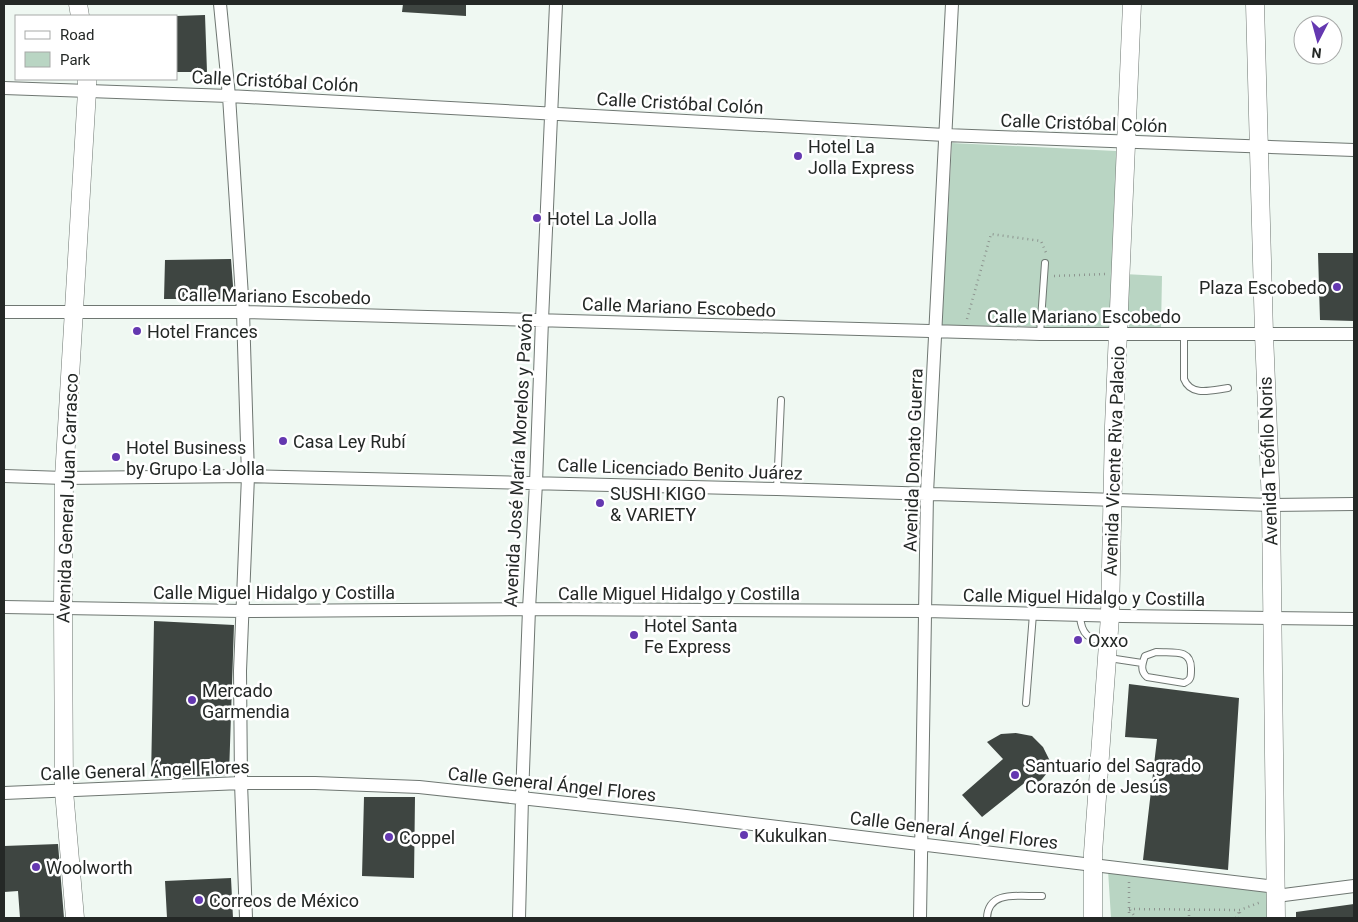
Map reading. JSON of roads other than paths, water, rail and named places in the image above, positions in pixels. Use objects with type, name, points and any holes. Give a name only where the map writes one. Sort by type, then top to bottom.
[{"type":"main road","name":"Avenida Vicente Riva Palacio","points":[[1093,918],[1097,793],[1110,616],[1118,334],[1132,4]]},
{"type":"main road","name":"Avenida Teófilo Noris","points":[[1255,4],[1264,334],[1271,505],[1276,918]]},
{"type":"main road","name":"Avenida General Juan Carrasco","points":[[75,918],[64,791],[62,609],[64,478],[87,85]]},
{"type":"street","points":[[220,4],[229,96],[243,312],[248,476],[242,610],[241,783],[246,918]]},
{"type":"street","name":"Avenida José María Morelos y Pavón","points":[[519,918],[529,610],[556,4]]},
{"type":"street","name":"Avenida Donato Guerra","points":[[920,918],[927,494],[952,4]]},
{"type":"street","name":"Calle Cristóbal Colón","points":[[4,88],[87,85],[229,96],[945,135],[1354,150]]},
{"type":"street","name":"Calle Mariano Escobedo","points":[[4,312],[243,312],[1040,334],[1354,334]]},
{"type":"street","name":"Calle Licenciado Benito Juárez","points":[[4,476],[64,478],[248,476],[777,489],[1113,501],[1271,505],[1354,504]]},
{"type":"street","name":"Calle Miguel Hidalgo y Costilla","points":[[4,607],[242,610],[925,611],[1110,616],[1354,619]]},
{"type":"street","name":"Calle General Ángel Flores","points":[[4,793],[241,783],[315,783],[419,787],[522,797],[1129,868],[1276,891]]},
{"type":"street","points":[[1276,891],[1354,886]]},
{"type":"lane","points":[[1040,334],[1047,260]]},
{"type":"lane","points":[[1184,334],[1184,379],[1186,385],[1191,389],[1199,391],[1228,388]]},
{"type":"lane","points":[[777,489],[781,400]]},
{"type":"lane","points":[[1026,703],[1033,614]]},
{"type":"lane","points":[[1080,615],[1082,628],[1086,634],[1108,650],[1142,663]]},
{"type":"lane","points":[[1150,653],[1183,654],[1189,656],[1192,661],[1191,677],[1189,681],[1184,683],[1147,677],[1143,673],[1142,663],[1145,656],[1150,653]]},
{"type":"lane","points":[[987,918],[987,911],[992,901],[1000,897],[1042,896]]},
{"type":"place","name":"Hotel La Jolla Express","points":[[798,156]]},
{"type":"place","name":"Hotel La Jolla","points":[[537,218]]},
{"type":"place","name":"Plaza Escobedo","points":[[1337,287]]},
{"type":"place","name":"Hotel Frances","points":[[137,331]]},
{"type":"place","name":"Casa Ley Rubí","points":[[283,441]]},
{"type":"place","name":"Hotel Business by Grupo La Jolla","points":[[116,457]]},
{"type":"place","name":"SUSHI KIGO & VARIETY","points":[[600,503]]},
{"type":"place","name":"Hotel Santa Fe Express","points":[[634,635]]},
{"type":"place","name":"Oxxo","points":[[1078,640]]},
{"type":"place","name":"Mercado Garmendia","points":[[192,700]]},
{"type":"place","name":"Santuario del Sagrado Corazón de Jesús","points":[[1015,775]]},
{"type":"place","name":"Kukulkan","points":[[744,835]]},
{"type":"place","name":"Coppel","points":[[389,837]]},
{"type":"place","name":"Woolworth","points":[[36,867]]},
{"type":"place","name":"Correos de México","points":[[199,900]]}]
